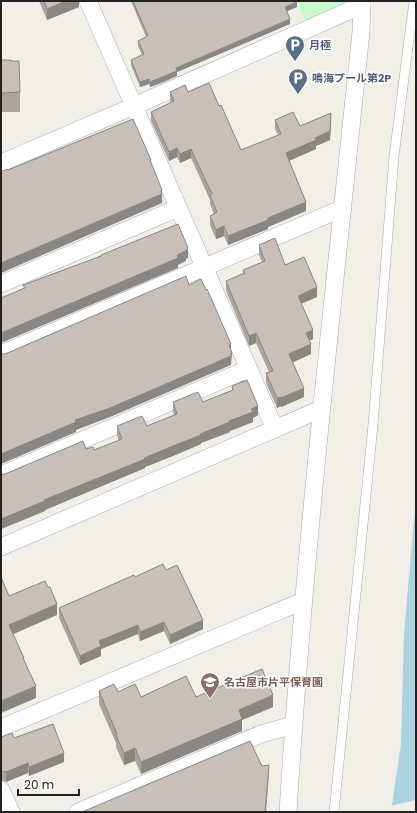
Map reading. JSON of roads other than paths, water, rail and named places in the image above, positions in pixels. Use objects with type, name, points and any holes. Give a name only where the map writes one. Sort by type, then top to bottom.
[{"type":"street","points":[[88,1],[275,429]]},
{"type":"street","points":[[1,163],[134,106],[362,3],[361,32],[321,409],[303,601],[288,812]]},
{"type":"street","points":[[1,284],[178,208]]},
{"type":"street","points":[[1,354],[343,208]]},
{"type":"street","points":[[1,475],[248,369]]},
{"type":"street","points":[[1,547],[321,409]]},
{"type":"street","points":[[1,728],[303,601]]},
{"type":"street","points":[[78,812],[261,734],[293,725]]},
{"type":"street","points":[[1,790],[11,812]]},
{"type":"lane","points":[[334,812],[373,425],[394,156],[414,1]]},
{"type":"water","points":[[416,498],[416,812],[391,812],[401,743],[404,633]]},
{"type":"place","name":"月極","points":[[295,62]]},
{"type":"place","name":"鳴海プール第2P","points":[[298,95]]},
{"type":"place","name":"名古屋市片平保育園","points":[[210,699]]}]
